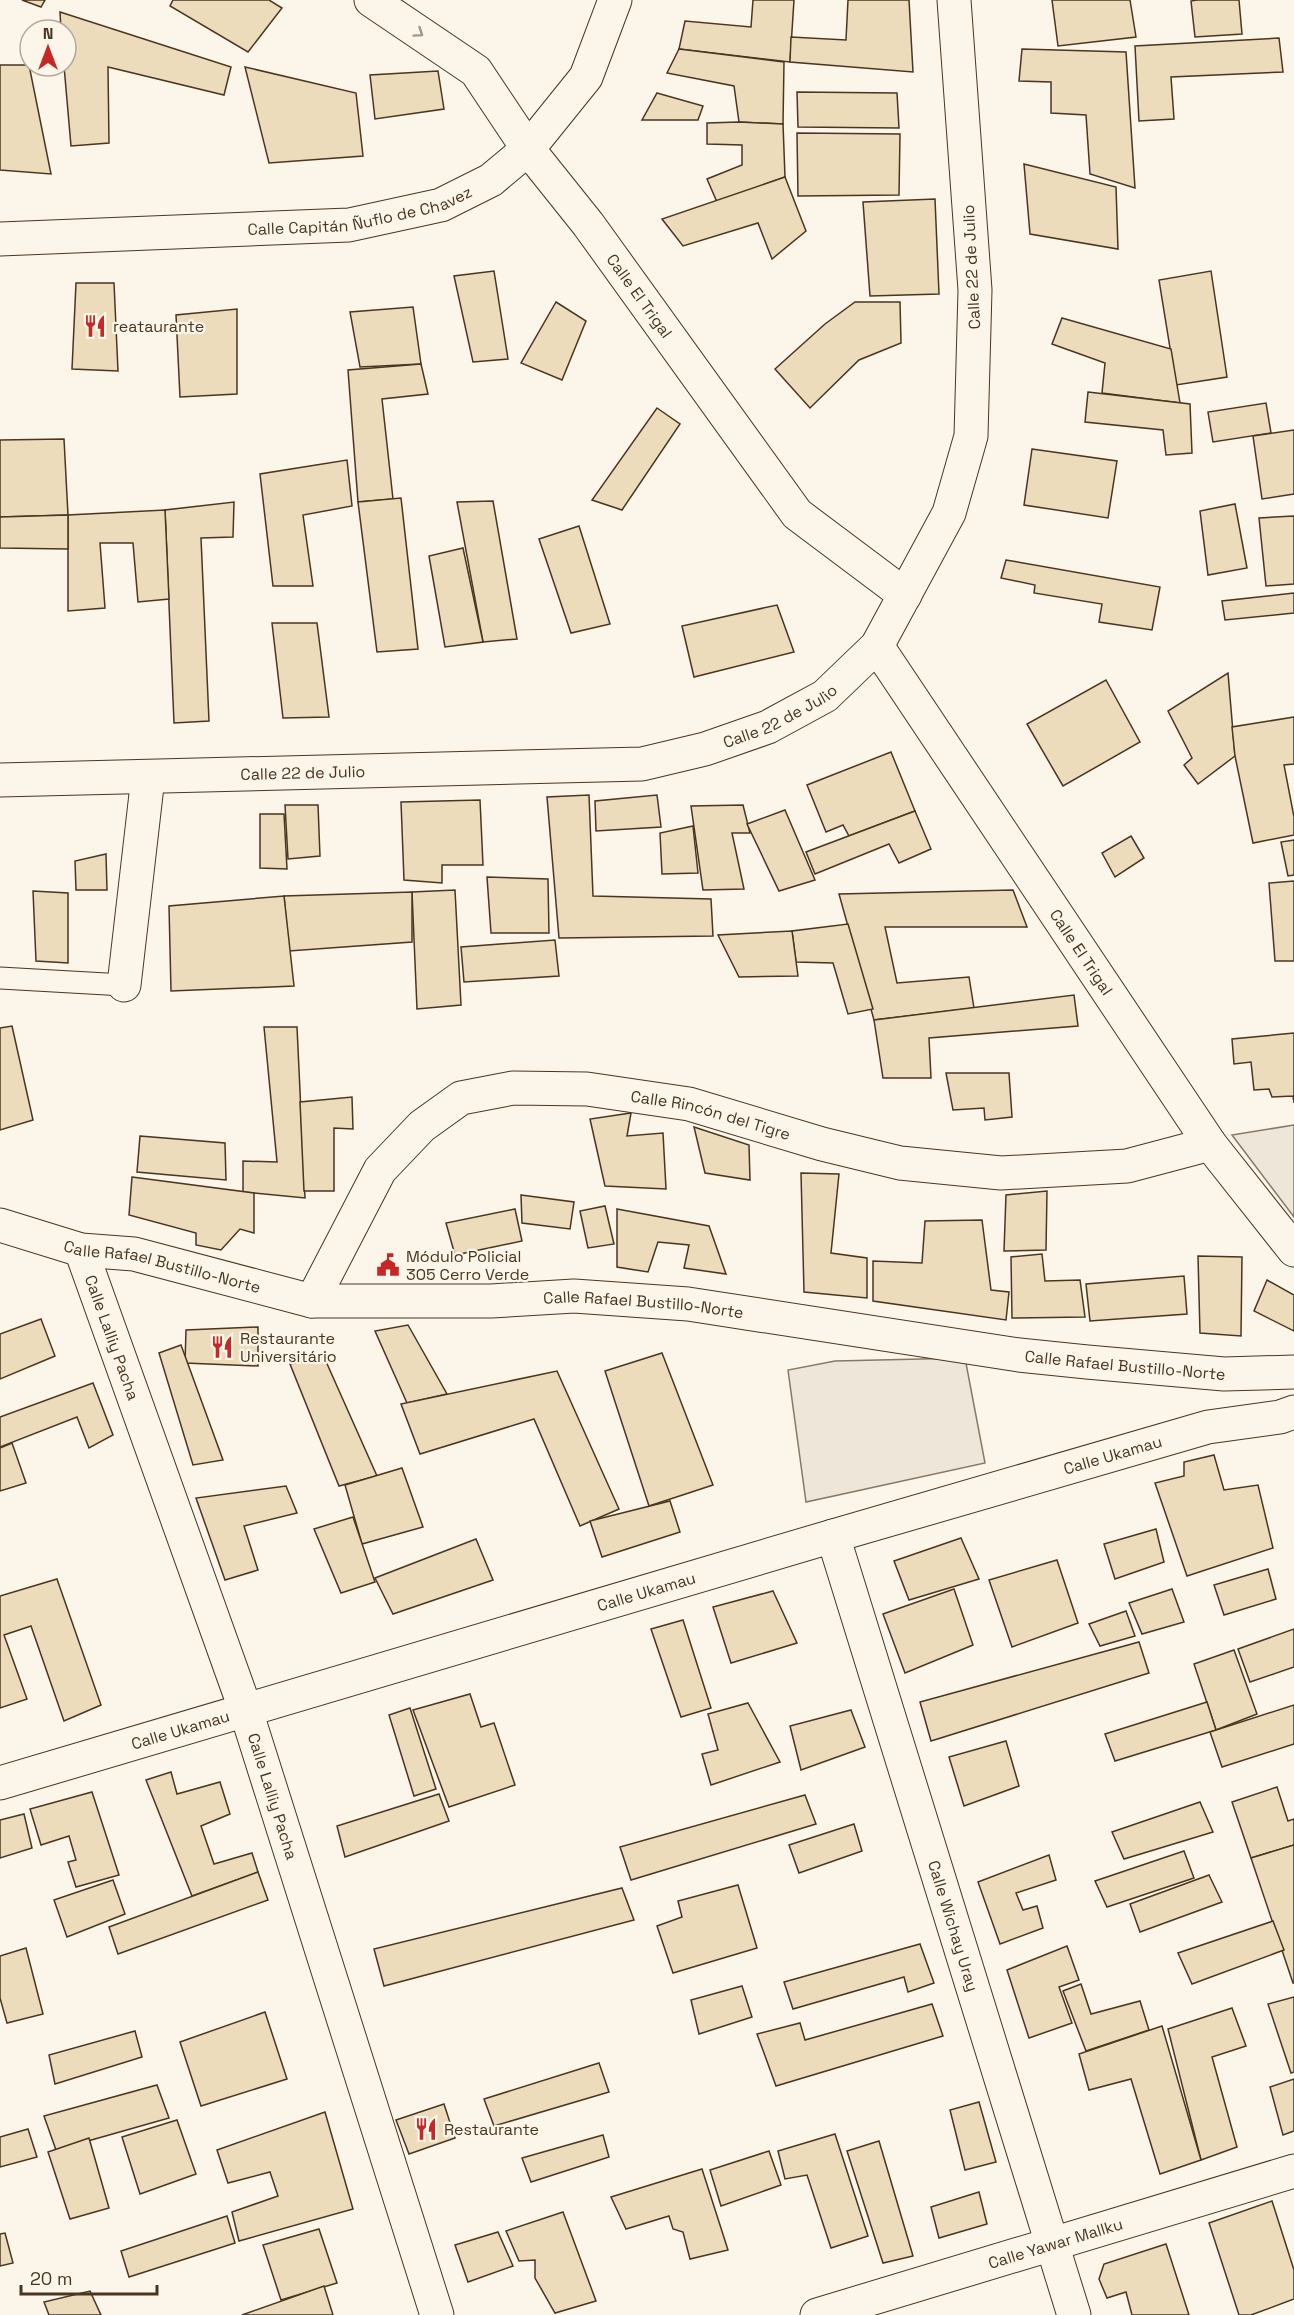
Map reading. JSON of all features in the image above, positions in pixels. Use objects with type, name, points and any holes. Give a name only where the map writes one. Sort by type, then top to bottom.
[{"type":"street","name":"Calle El Trigal","points":[[371,0],[476,71],[528,149],[588,224],[797,514],[904,595]]},
{"type":"street","name":"Calle Capitán Ñuflo de Chavez","points":[[0,239],[349,225],[441,205],[492,180],[528,149],[586,77],[615,0]]},
{"type":"street","name":"Calle 22 de Julio","points":[[0,780],[642,764],[705,748],[768,727],[825,696],[877,646],[949,513],[971,436],[975,290],[954,0]]},
{"type":"street","name":"Calle El Trigal","points":[[877,646],[1210,1144],[1294,1250]]},
{"type":"street","points":[[124,985],[148,777]]},
{"type":"street","name":"Calle Rincón del Tigre","points":[[312,1301],[380,1170],[422,1126],[461,1098],[513,1088],[587,1089],[689,1104],[822,1144],[900,1163],[1001,1173],[1127,1166],[1210,1144]]},
{"type":"street","name":"Calle Rafael Bustillo-Norte","points":[[0,1225],[81,1250],[134,1254],[312,1301],[492,1301],[574,1296],[688,1304],[1019,1354],[1087,1362],[1224,1374],[1294,1372]]},
{"type":"street","name":"Calle Lalliy Pacha","points":[[81,1250],[246,1711],[437,2315]]},
{"type":"street","name":"Calle Ukamau","points":[[0,1783],[1208,1427],[1280,1417],[1294,1412]]},
{"type":"street","name":"Calle Wichay Uray","points":[[832,1536],[1074,2315]]},
{"type":"street","name":"Calle Yawar Mallku","points":[[817,2315],[1294,2171]]},
{"type":"lane","points":[[0,978],[124,985]]},
{"type":"shaded area","points":[[1294,1125],[1294,1217],[1232,1135]]},
{"type":"shaded area","points":[[965,1358],[985,1463],[806,1502],[788,1370],[835,1361]]},
{"type":"building","points":[[22,0],[45,0],[41,7]]},
{"type":"building","points":[[173,0],[269,0],[282,8],[248,52],[170,6]]},
{"type":"building","points":[[753,0],[794,0],[790,62],[679,49],[685,21],[751,27]]},
{"type":"building","points":[[848,0],[909,0],[913,72],[790,62],[791,37],[846,40]]},
{"type":"building","points":[[1052,0],[1130,0],[1136,37],[1058,46]]},
{"type":"building","points":[[1239,0],[1242,34],[1195,37],[1191,1]]},
{"type":"building","points":[[60,12],[231,67],[224,95],[108,67],[109,143],[71,146],[65,78],[78,78],[78,18],[60,18]]},
{"type":"building","points":[[1279,38],[1283,72],[1171,77],[1174,119],[1139,121],[1135,46]]},
{"type":"building","points":[[679,49],[784,62],[783,124],[739,122],[734,86],[667,73]]},
{"type":"building","points":[[1022,49],[1126,52],[1135,188],[1090,174],[1086,115],[1051,113],[1051,82],[1019,81]]},
{"type":"building","points":[[0,65],[18,65],[18,78],[32,78],[51,174],[0,170]]},
{"type":"building","points":[[245,67],[356,93],[363,156],[269,163]]},
{"type":"building","points":[[438,71],[444,109],[375,119],[370,75]]},
{"type":"building","points":[[797,92],[897,93],[899,128],[798,127]]},
{"type":"building","points":[[657,93],[703,106],[698,120],[642,120]]},
{"type":"building","points":[[707,123],[783,124],[785,177],[717,202],[707,179],[742,165],[742,145],[707,144]]},
{"type":"building","points":[[797,133],[900,134],[899,195],[798,196]]},
{"type":"building","points":[[1024,164],[1116,187],[1118,249],[1030,234]]},
{"type":"building","points":[[785,177],[806,231],[772,259],[758,223],[683,246],[662,219]]},
{"type":"building","points":[[935,199],[939,294],[870,296],[863,202]]},
{"type":"building","points":[[494,271],[508,359],[473,362],[454,276]]},
{"type":"building","points":[[1211,271],[1227,377],[1176,385],[1159,280]]},
{"type":"building","name":"reataurante","points":[[76,283],[114,283],[118,371],[72,369]]},
{"type":"building","points":[[556,302],[586,321],[562,380],[521,363]]},
{"type":"building","points":[[855,302],[900,302],[901,343],[859,360],[810,408],[775,369],[825,324]]},
{"type":"building","points":[[413,307],[421,364],[360,367],[350,312]]},
{"type":"building","points":[[237,309],[237,394],[180,397],[176,315]]},
{"type":"building","points":[[1062,318],[1171,349],[1180,403],[1102,393],[1105,363],[1052,344]]},
{"type":"building","points":[[421,364],[428,394],[382,399],[393,499],[358,502],[348,370]]},
{"type":"building","points":[[1088,392],[1190,404],[1192,453],[1166,455],[1163,430],[1085,422]]},
{"type":"building","points":[[1266,403],[1271,433],[1213,442],[1208,412]]},
{"type":"building","points":[[657,408],[680,424],[622,510],[592,500]]},
{"type":"building","points":[[1294,430],[1294,494],[1262,499],[1253,436]]},
{"type":"building","points":[[64,439],[68,515],[0,517],[0,440]]},
{"type":"building","points":[[1032,449],[1117,461],[1108,518],[1024,505]]},
{"type":"building","points":[[347,460],[352,506],[303,515],[313,586],[273,586],[260,474]]},
{"type":"building","points":[[401,498],[418,649],[377,652],[358,502]]},
{"type":"building","points":[[493,501],[517,639],[483,642],[457,502]]},
{"type":"building","points":[[234,502],[233,537],[201,538],[209,721],[174,723],[165,510]]},
{"type":"building","points":[[1235,504],[1247,568],[1208,575],[1200,511]]},
{"type":"building","points":[[165,510],[169,599],[138,602],[133,543],[100,543],[105,608],[68,611],[68,515]]},
{"type":"building","points":[[68,515],[68,549],[0,548],[0,517]]},
{"type":"building","points":[[1294,516],[1294,584],[1266,586],[1259,518]]},
{"type":"building","points":[[579,526],[610,624],[571,633],[539,539]]},
{"type":"building","points":[[463,548],[483,642],[445,647],[429,556]]},
{"type":"building","points":[[1006,560],[1160,587],[1152,630],[1099,622],[1102,604],[1034,593],[1035,585],[1001,578]]},
{"type":"building","points":[[1294,593],[1294,613],[1225,620],[1222,601]]},
{"type":"building","points":[[777,605],[794,652],[694,677],[682,626]]},
{"type":"building","points":[[272,623],[317,623],[329,717],[283,718]]},
{"type":"building","points":[[1228,673],[1235,756],[1198,784],[1184,765],[1192,758],[1168,711]]},
{"type":"building","points":[[1106,680],[1140,742],[1063,786],[1027,724]]},
{"type":"building","points":[[1294,717],[1294,764],[1284,765],[1294,817],[1294,835],[1253,843],[1235,756],[1232,727]]},
{"type":"building","points":[[891,752],[915,811],[849,836],[843,825],[826,832],[807,785]]},
{"type":"building","points":[[589,795],[593,896],[711,899],[713,936],[559,938],[547,797]]},
{"type":"building","points":[[657,795],[661,827],[596,831],[595,801]]},
{"type":"building","points":[[480,800],[483,865],[442,865],[442,883],[404,880],[401,802]]},
{"type":"building","points":[[285,805],[318,805],[320,856],[288,859]]},
{"type":"building","points":[[743,805],[750,833],[732,833],[744,889],[703,890],[691,806]]},
{"type":"building","points":[[785,810],[815,880],[779,891],[747,824]]},
{"type":"building","points":[[915,811],[931,849],[899,863],[889,844],[815,874],[806,852]]},
{"type":"building","points":[[260,814],[284,814],[287,869],[260,868]]},
{"type":"building","points":[[693,826],[698,873],[662,874],[660,833]]},
{"type":"building","points":[[1131,836],[1144,858],[1115,877],[1102,853]]},
{"type":"building","points":[[1294,840],[1294,875],[1288,876],[1281,842]]},
{"type":"building","points":[[106,854],[107,890],[76,890],[75,861]]},
{"type":"building","points":[[487,877],[548,879],[549,933],[491,933]]},
{"type":"building","points":[[1294,881],[1294,961],[1275,961],[1269,883]]},
{"type":"building","points":[[455,890],[461,1005],[417,1009],[412,892]]},
{"type":"building","points":[[1013,890],[1027,927],[885,927],[897,983],[969,977],[974,1008],[874,1020],[839,894]]},
{"type":"building","points":[[33,891],[68,893],[68,963],[36,961]]},
{"type":"building","points":[[412,892],[412,942],[289,951],[284,896]]},
{"type":"building","points":[[284,896],[294,986],[171,991],[169,906]]},
{"type":"building","points":[[848,924],[873,1009],[848,1014],[833,963],[796,962],[792,931]]},
{"type":"building","points":[[792,931],[798,976],[739,977],[718,935]]},
{"type":"building","points":[[555,940],[559,976],[464,982],[461,947]]},
{"type":"building","points":[[1074,995],[1078,1026],[929,1038],[931,1078],[883,1078],[874,1020]]},
{"type":"building","points":[[12,1026],[33,1120],[0,1130],[0,1028]]},
{"type":"building","points":[[264,1027],[297,1027],[305,1198],[243,1192],[243,1161],[277,1162]]},
{"type":"building","points":[[1294,1033],[1294,1103],[1293,1096],[1272,1097],[1269,1089],[1254,1090],[1251,1062],[1234,1064],[1232,1039]]},
{"type":"building","points":[[946,1073],[1009,1073],[1012,1117],[985,1120],[984,1108],[953,1110]]},
{"type":"building","points":[[352,1097],[353,1129],[334,1128],[334,1191],[304,1191],[300,1102]]},
{"type":"building","points":[[631,1113],[627,1136],[663,1133],[666,1189],[605,1186],[590,1119]]},
{"type":"building","points":[[694,1127],[749,1145],[750,1180],[705,1173]]},
{"type":"building","points":[[140,1136],[225,1143],[226,1180],[137,1172]]},
{"type":"building","points":[[801,1173],[839,1174],[831,1253],[867,1258],[867,1298],[804,1292]]},
{"type":"building","points":[[132,1177],[254,1193],[254,1233],[240,1229],[221,1250],[196,1245],[196,1233],[129,1215]]},
{"type":"building","points":[[1047,1191],[1046,1250],[1004,1251],[1006,1195]]},
{"type":"building","points":[[521,1195],[574,1202],[570,1229],[522,1223]]},
{"type":"building","points":[[605,1206],[614,1244],[588,1248],[580,1211]]},
{"type":"building","points":[[515,1209],[522,1241],[455,1255],[446,1223]]},
{"type":"building","points":[[617,1209],[709,1226],[726,1274],[684,1268],[689,1245],[658,1242],[648,1272],[617,1267]]},
{"type":"building","points":[[982,1220],[991,1290],[1009,1292],[1006,1320],[873,1301],[873,1261],[922,1263],[925,1221]]},
{"type":"building","points":[[1042,1254],[1045,1281],[1080,1280],[1085,1317],[1012,1318],[1011,1257]]},
{"type":"building","points":[[1198,1256],[1242,1257],[1241,1336],[1200,1333]]},
{"type":"building","points":[[1184,1276],[1187,1314],[1090,1321],[1086,1284]]},
{"type":"building","points":[[1267,1280],[1294,1295],[1294,1331],[1254,1311]]},
{"type":"building","points":[[41,1319],[55,1356],[0,1379],[0,1334]]},
{"type":"building","points":[[408,1325],[447,1394],[407,1403],[375,1331]]},
{"type":"building","name":"Restaurante Universitário","points":[[258,1327],[258,1366],[185,1363],[186,1330]]},
{"type":"building","points":[[181,1345],[223,1460],[193,1465],[159,1353]]},
{"type":"building","points":[[662,1353],[713,1485],[649,1506],[605,1371]]},
{"type":"building","points":[[324,1357],[377,1476],[339,1486],[290,1364]]},
{"type":"building","points":[[557,1371],[619,1509],[580,1526],[534,1419],[420,1454],[401,1404]]},
{"type":"building","points":[[93,1383],[113,1435],[89,1448],[77,1417],[0,1447],[0,1417]]},
{"type":"building","points":[[12,1443],[26,1483],[0,1491],[0,1448]]},
{"type":"building","points":[[1214,1455],[1224,1490],[1258,1485],[1273,1548],[1187,1576],[1155,1483],[1184,1476],[1184,1462]]},
{"type":"building","points":[[402,1468],[423,1527],[362,1544],[345,1485]]},
{"type":"building","points":[[286,1486],[297,1513],[244,1526],[258,1570],[225,1580],[196,1498]]},
{"type":"building","points":[[670,1501],[680,1532],[602,1557],[590,1521]]},
{"type":"building","points":[[353,1517],[375,1582],[341,1593],[314,1529]]},
{"type":"building","points":[[1156,1529],[1164,1562],[1115,1579],[1104,1544]]},
{"type":"building","points":[[961,1538],[979,1579],[909,1600],[894,1561]]},
{"type":"building","points":[[476,1539],[493,1580],[393,1614],[375,1578]]},
{"type":"building","points":[[1057,1560],[1078,1623],[1012,1647],[989,1580]]},
{"type":"building","points":[[1268,1569],[1276,1599],[1224,1615],[1214,1585]]},
{"type":"building","points":[[57,1579],[101,1705],[64,1721],[31,1626],[4,1635],[27,1699],[0,1708],[0,1596]]},
{"type":"building","points":[[954,1589],[973,1645],[905,1673],[883,1614]]},
{"type":"building","points":[[1172,1589],[1184,1622],[1142,1634],[1129,1603]]},
{"type":"building","points":[[773,1591],[797,1643],[731,1663],[713,1607]]},
{"type":"building","points":[[1126,1611],[1135,1636],[1100,1646],[1089,1624]]},
{"type":"building","points":[[683,1620],[711,1708],[681,1717],[651,1629]]},
{"type":"building","points":[[1294,1629],[1294,1667],[1250,1682],[1238,1649]]},
{"type":"building","points":[[1139,1642],[1149,1673],[931,1741],[920,1702]]},
{"type":"building","points":[[1234,1650],[1257,1714],[1216,1730],[1194,1664]]},
{"type":"building","points":[[470,1694],[481,1727],[494,1723],[515,1785],[449,1807],[413,1710]]},
{"type":"building","points":[[1207,1702],[1216,1730],[1115,1761],[1105,1734]]},
{"type":"building","points":[[748,1703],[780,1762],[711,1785],[702,1754],[718,1750],[708,1714]]},
{"type":"building","points":[[1294,1705],[1294,1744],[1222,1767],[1210,1732]]},
{"type":"building","points":[[410,1708],[436,1789],[414,1796],[389,1715]]},
{"type":"building","points":[[851,1710],[865,1747],[801,1770],[790,1726]]},
{"type":"building","points":[[1006,1741],[1019,1786],[964,1806],[949,1757]]},
{"type":"building","points":[[171,1772],[177,1794],[220,1782],[230,1814],[201,1826],[214,1864],[252,1853],[258,1872],[192,1896],[146,1780]]},
{"type":"building","points":[[1277,1787],[1288,1821],[1294,1819],[1294,1845],[1251,1858],[1232,1802]]},
{"type":"building","points":[[92,1792],[119,1875],[76,1887],[68,1862],[76,1860],[69,1836],[41,1845],[30,1809]]},
{"type":"building","points":[[439,1794],[449,1821],[345,1857],[337,1826]]},
{"type":"building","points":[[805,1795],[816,1824],[631,1880],[620,1847]]},
{"type":"building","points":[[1200,1802],[1213,1832],[1124,1859],[1112,1832]]},
{"type":"building","points":[[24,1814],[32,1848],[0,1858],[0,1820]]},
{"type":"building","points":[[854,1824],[862,1851],[799,1873],[789,1845]]},
{"type":"building","points":[[1294,1845],[1294,1983],[1293,1983],[1251,1858]]},
{"type":"building","points":[[1184,1851],[1194,1878],[1107,1907],[1095,1881]]},
{"type":"building","points":[[1049,1855],[1056,1880],[1016,1893],[1023,1910],[1037,1906],[1043,1928],[1000,1944],[978,1882]]},
{"type":"building","points":[[258,1872],[268,1900],[118,1954],[109,1927]]},
{"type":"building","points":[[1209,1875],[1222,1902],[1140,1932],[1130,1904]]},
{"type":"building","points":[[113,1880],[125,1914],[67,1937],[54,1900]]},
{"type":"building","points":[[738,1885],[757,1948],[673,1973],[657,1926],[682,1917],[678,1901]]},
{"type":"building","points":[[622,1888],[634,1920],[384,1986],[374,1949]]},
{"type":"building","points":[[1273,1921],[1284,1950],[1192,1984],[1178,1953]]},
{"type":"building","points":[[920,1944],[934,1983],[908,1992],[904,1977],[793,2009],[784,1982]]},
{"type":"building","points":[[1067,1946],[1079,1980],[1059,1987],[1072,2023],[1029,2038],[1007,1970]]},
{"type":"building","points":[[26,1948],[43,2014],[7,2023],[0,1998],[0,1956]]},
{"type":"building","points":[[1081,1984],[1091,2014],[1140,2001],[1149,2030],[1086,2051],[1063,1991]]},
{"type":"building","points":[[742,1986],[752,2017],[699,2034],[691,2000]]},
{"type":"building","points":[[1294,1997],[1294,2072],[1291,2073],[1268,2004]]},
{"type":"building","points":[[932,2004],[943,2036],[776,2086],[757,2034],[800,2023],[805,2040]]},
{"type":"building","points":[[1232,2008],[1246,2046],[1212,2057],[1237,2147],[1201,2160],[1168,2029]]},
{"type":"building","points":[[265,2012],[287,2079],[201,2106],[180,2042]]},
{"type":"building","points":[[1162,2026],[1201,2160],[1160,2174],[1131,2079],[1089,2090],[1079,2054]]},
{"type":"building","points":[[135,2031],[142,2057],[55,2084],[49,2055]]},
{"type":"building","points":[[599,2063],[609,2092],[494,2126],[484,2099]]},
{"type":"building","points":[[1294,2079],[1294,2131],[1283,2135],[1270,2087]]},
{"type":"building","points":[[157,2085],[169,2118],[56,2150],[44,2116]]},
{"type":"building","points":[[979,2102],[996,2162],[965,2170],[950,2110]]},
{"type":"building","name":"Restaurante","points":[[444,2104],[455,2138],[409,2154],[396,2120]]},
{"type":"building","points":[[325,2112],[353,2209],[239,2241],[232,2212],[278,2196],[270,2172],[228,2183],[217,2150]]},
{"type":"building","points":[[177,2120],[196,2174],[140,2194],[122,2137]]},
{"type":"building","points":[[28,2129],[37,2157],[0,2167],[0,2137]]},
{"type":"building","points":[[835,2134],[868,2236],[831,2248],[807,2175],[785,2179],[778,2151]]},
{"type":"building","points":[[603,2135],[609,2157],[531,2182],[522,2158]]},
{"type":"building","points":[[89,2138],[109,2208],[70,2219],[48,2152]]},
{"type":"building","points":[[879,2141],[913,2256],[883,2263],[847,2151]]},
{"type":"building","points":[[769,2151],[781,2185],[721,2206],[710,2170]]},
{"type":"building","points":[[702,2169],[728,2250],[690,2259],[683,2232],[673,2229],[669,2216],[626,2229],[611,2197]]},
{"type":"building","points":[[979,2192],[987,2224],[939,2238],[931,2207]]},
{"type":"building","points":[[1272,2201],[1294,2270],[1294,2299],[1251,2315],[1239,2315],[1209,2223]]},
{"type":"building","points":[[563,2212],[596,2301],[555,2313],[535,2278],[535,2260],[519,2261],[506,2231]]},
{"type":"building","points":[[227,2216],[235,2243],[129,2277],[121,2251]]},
{"type":"building","points":[[319,2229],[337,2283],[281,2300],[263,2245]]},
{"type":"building","points":[[498,2232],[513,2266],[468,2282],[455,2245]]},
{"type":"building","points":[[5,2233],[13,2263],[0,2266],[0,2234]]},
{"type":"building","points":[[1166,2244],[1189,2315],[1132,2315],[1126,2292],[1107,2298],[1099,2279],[1104,2264]]},
{"type":"building","points":[[324,2286],[333,2315],[242,2315]]},
{"type":"building","points":[[90,2291],[101,2315],[49,2315],[44,2302]]},
{"type":"place","name":"reataurante","points":[[95,326]]},
{"type":"place","name":"Módulo Policial 305 Cerro Verde","points":[[388,1265]]},
{"type":"place","name":"Restaurante Universitário","points":[[222,1347]]},
{"type":"place","name":"Restaurante","points":[[426,2129]]}]
